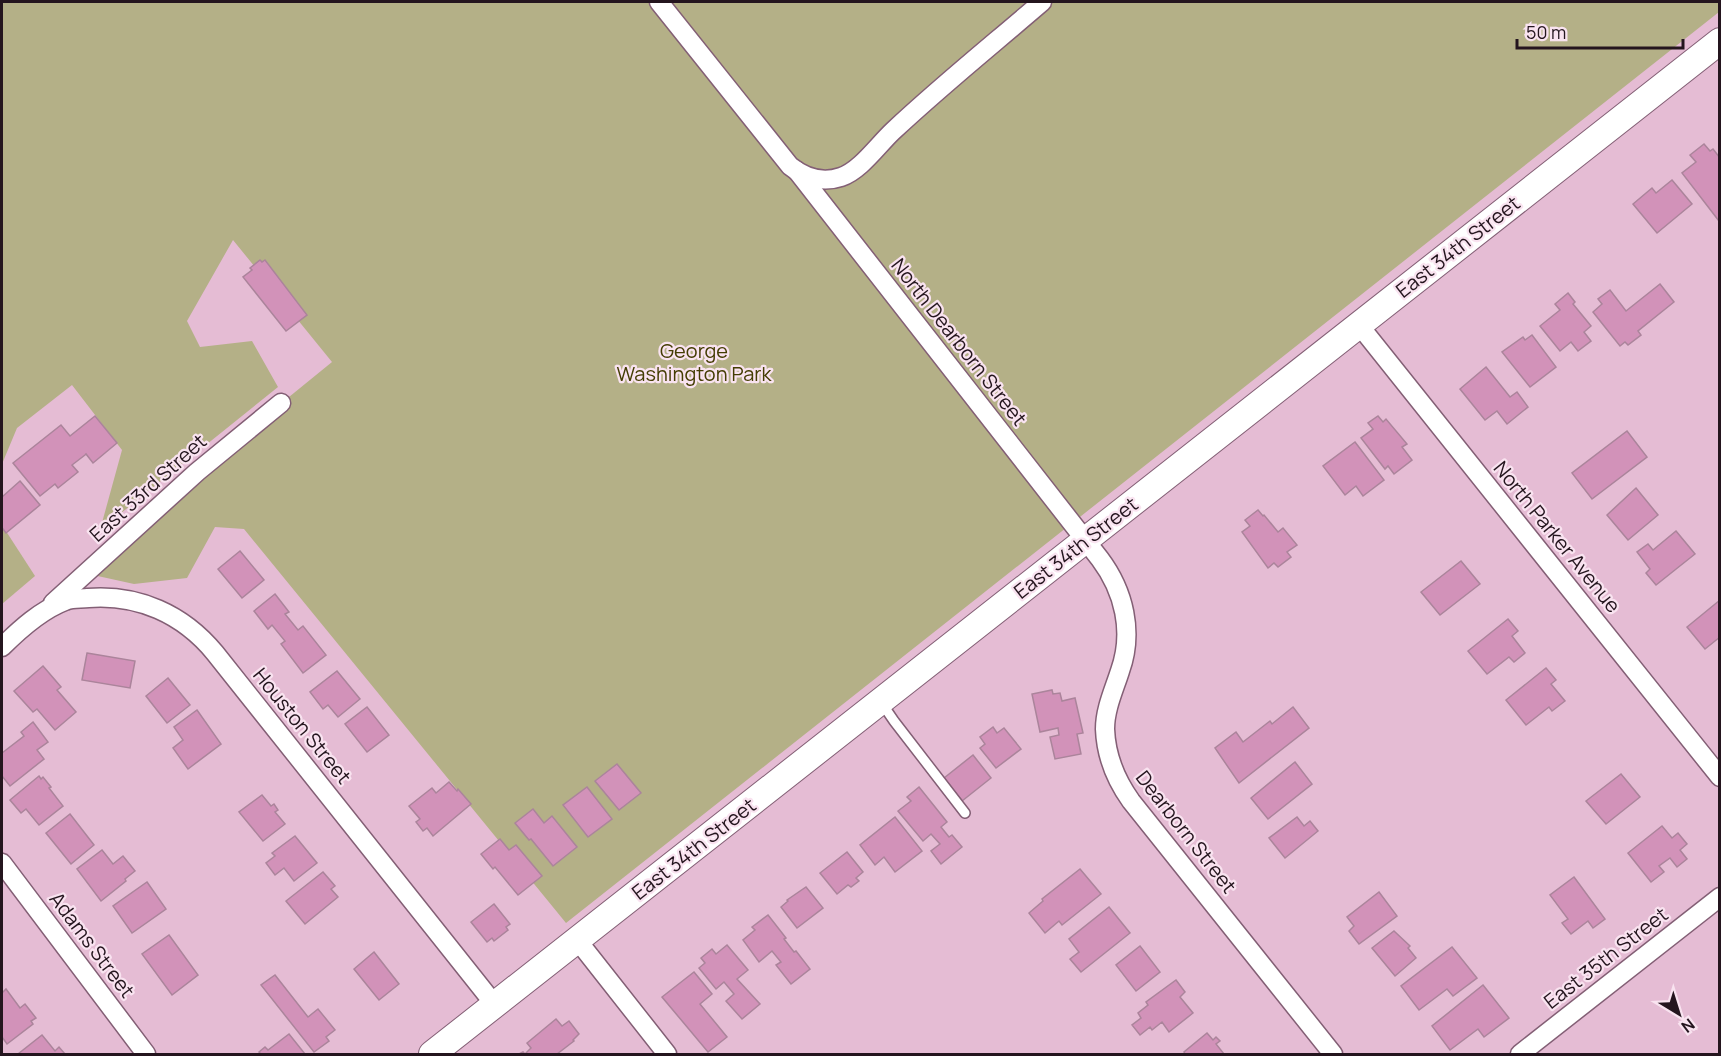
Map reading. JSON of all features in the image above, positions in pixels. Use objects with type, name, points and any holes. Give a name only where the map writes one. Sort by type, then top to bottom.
[{"type":"main road","name":"East 34th Street","points":[[432,1054],[1719,41]]},
{"type":"street","name":"North Dearborn Street","points":[[658,2],[787,162],[797,171],[1086,541]]},
{"type":"street","name":"North Dearborn Street","points":[[797,171],[812,179],[829,180],[849,173],[1042,2]]},
{"type":"street","name":"North Parker Avenue","points":[[1359,325],[1719,777]]},
{"type":"street","name":"East 33rd Street","points":[[46,610],[197,472],[281,403]]},
{"type":"street","name":"Dearborn Street","points":[[1086,541],[1113,578],[1126,617],[1126,648],[1122,668],[1108,708],[1105,729],[1110,763],[1118,782],[1333,1054]]},
{"type":"street","name":"Houston Street","points":[[2,647],[46,610],[68,600],[104,597],[142,603],[167,614],[196,633],[495,1005]]},
{"type":"street","name":"Adams Street","points":[[2,863],[146,1054]]},
{"type":"street","name":"East 35th Street","points":[[1520,1054],[1719,897]]},
{"type":"street","points":[[578,940],[667,1054]]},
{"type":"lane","points":[[881,702],[965,813]]},
{"type":"green space","name":"George Washington Park","points":[[2,2],[1719,2],[1719,12],[566,923],[244,529],[215,527],[187,578],[134,584],[84,573],[197,472],[332,362],[233,240],[187,321],[200,347],[252,341],[278,387],[100,530],[122,450],[72,385],[17,428],[2,464]]},
{"type":"green space","points":[[2,525],[35,576],[2,604]]},
{"type":"building","points":[[1704,144],[1710,151],[1713,149],[1720,158],[1719,221],[1682,173],[1696,162],[1690,155]]},
{"type":"building","points":[[1672,180],[1692,204],[1657,233],[1633,204],[1652,188],[1656,193]]},
{"type":"building","points":[[260,260],[262,262],[265,260],[307,315],[286,331],[243,277]]},
{"type":"building","points":[[1660,284],[1674,302],[1638,331],[1641,335],[1628,345],[1625,342],[1620,346],[1593,312],[1602,304],[1598,299],[1610,290],[1626,311]]},
{"type":"building","points":[[1568,293],[1575,302],[1573,304],[1591,326],[1584,332],[1591,341],[1578,351],[1571,342],[1560,351],[1540,326],[1560,310],[1555,304]]},
{"type":"building","points":[[1532,335],[1556,367],[1530,387],[1502,352],[1523,337],[1525,340]]},
{"type":"building","points":[[1486,367],[1510,397],[1517,392],[1528,407],[1507,424],[1497,411],[1485,420],[1460,389]]},
{"type":"building","points":[[95,416],[117,443],[93,463],[86,454],[72,465],[78,472],[58,488],[55,484],[40,496],[13,463],[61,425],[70,436]]},
{"type":"building","points":[[1378,416],[1383,422],[1386,419],[1407,444],[1402,447],[1412,460],[1394,474],[1388,466],[1385,469],[1361,438],[1373,429],[1368,423]]},
{"type":"building","points":[[1627,431],[1647,457],[1592,499],[1572,473]]},
{"type":"building","points":[[1355,442],[1384,480],[1363,496],[1356,486],[1345,495],[1323,466]]},
{"type":"building","points":[[20,481],[40,505],[6,533],[3,529],[2,531],[2,497]]},
{"type":"building","points":[[1636,488],[1658,515],[1628,540],[1607,515]]},
{"type":"building","points":[[1258,510],[1278,532],[1283,528],[1297,545],[1287,552],[1291,557],[1278,567],[1274,563],[1268,568],[1242,532],[1250,526],[1245,520]]},
{"type":"building","points":[[1676,531],[1695,554],[1656,585],[1646,573],[1650,569],[1637,552],[1648,544],[1653,550]]},
{"type":"building","points":[[240,551],[264,580],[242,598],[218,569]]},
{"type":"building","points":[[1461,561],[1480,584],[1440,615],[1421,592]]},
{"type":"building","points":[[275,594],[289,612],[285,614],[298,630],[303,626],[326,655],[303,673],[281,644],[285,641],[272,625],[268,629],[254,611]]},
{"type":"building","points":[[1720,600],[1720,637],[1705,649],[1687,627]]},
{"type":"building","points":[[1508,619],[1518,631],[1512,636],[1525,653],[1514,662],[1509,657],[1487,674],[1468,651]]},
{"type":"building","points":[[87,653],[135,661],[130,688],[82,680]]},
{"type":"building","points":[[43,666],[61,687],[57,690],[76,712],[55,730],[37,709],[33,712],[14,691]]},
{"type":"building","points":[[1546,668],[1556,680],[1551,684],[1565,701],[1552,711],[1549,707],[1526,725],[1506,700]]},
{"type":"building","points":[[337,671],[360,699],[338,717],[328,705],[323,709],[310,692]]},
{"type":"building","points":[[168,678],[190,705],[167,723],[146,696]]},
{"type":"building","points":[[1052,690],[1053,694],[1060,693],[1062,701],[1075,698],[1083,733],[1077,734],[1081,754],[1055,759],[1050,737],[1059,735],[1058,728],[1040,732],[1032,694]]},
{"type":"building","points":[[367,707],[389,735],[367,752],[345,724]]},
{"type":"building","points":[[1293,707],[1309,728],[1239,783],[1215,748],[1236,732],[1243,742],[1270,721],[1272,724]]},
{"type":"building","points":[[197,710],[221,744],[188,769],[173,748],[183,740],[174,727]]},
{"type":"building","points":[[33,722],[48,742],[37,750],[44,759],[10,786],[2,776],[2,753],[24,736],[21,732]]},
{"type":"building","points":[[993,727],[997,733],[1004,728],[1021,749],[996,768],[980,748],[985,744],[980,737]]},
{"type":"building","points":[[973,755],[991,778],[962,801],[944,778]]},
{"type":"building","points":[[1295,762],[1312,784],[1268,819],[1251,798]]},
{"type":"building","points":[[617,764],[641,793],[619,810],[595,781]]},
{"type":"building","points":[[1621,774],[1640,797],[1606,824],[1586,801]]},
{"type":"building","points":[[39,776],[41,779],[43,777],[51,787],[49,788],[63,806],[39,825],[26,809],[21,813],[10,800]]},
{"type":"building","points":[[449,782],[471,804],[433,836],[427,828],[423,831],[416,822],[420,819],[409,806],[432,788],[436,793]]},
{"type":"building","points":[[587,787],[612,819],[588,837],[563,805]]},
{"type":"building","points":[[919,787],[947,822],[941,827],[962,847],[941,864],[931,851],[940,844],[931,834],[923,841],[898,811],[911,801],[907,797]]},
{"type":"building","points":[[262,795],[271,806],[274,804],[278,810],[275,812],[285,824],[263,841],[239,812]]},
{"type":"building","points":[[533,809],[544,823],[552,816],[577,847],[553,866],[515,823]]},
{"type":"building","points":[[70,814],[94,845],[71,864],[46,833]]},
{"type":"building","points":[[895,817],[922,851],[895,872],[884,857],[875,865],[860,845]]},
{"type":"building","points":[[1297,817],[1304,826],[1310,821],[1318,831],[1285,858],[1269,838]]},
{"type":"building","points":[[1662,826],[1672,838],[1678,833],[1687,844],[1680,850],[1687,859],[1677,867],[1670,858],[1659,866],[1664,872],[1651,882],[1628,853]]},
{"type":"building","points":[[295,836],[317,863],[294,881],[284,868],[275,875],[266,863],[275,856],[272,853]]},
{"type":"building","points":[[500,839],[509,850],[516,845],[542,876],[518,895],[481,854]]},
{"type":"building","points":[[102,850],[113,864],[123,856],[135,871],[101,901],[77,869]]},
{"type":"building","points":[[847,852],[863,872],[856,878],[859,881],[851,887],[848,885],[837,894],[820,873]]},
{"type":"building","points":[[1080,869],[1101,894],[1062,925],[1059,921],[1045,933],[1029,913],[1043,901],[1042,899]]},
{"type":"building","points":[[323,872],[335,886],[331,889],[338,897],[305,924],[286,901]]},
{"type":"building","points":[[1574,877],[1605,919],[1593,928],[1588,921],[1571,934],[1562,923],[1568,919],[1550,895]]},
{"type":"building","points":[[147,882],[166,909],[132,933],[113,906]]},
{"type":"building","points":[[806,887],[823,908],[797,928],[781,907]]},
{"type":"building","points":[[1379,892],[1397,916],[1359,944],[1349,931],[1354,926],[1347,917]]},
{"type":"building","points":[[494,904],[510,924],[506,927],[508,930],[494,941],[492,938],[487,942],[471,922]]},
{"type":"building","points":[[1109,907],[1130,933],[1081,972],[1070,959],[1079,952],[1069,939]]},
{"type":"building","points":[[768,915],[794,952],[796,951],[810,969],[791,984],[776,965],[781,962],[772,951],[759,962],[743,940],[755,930],[752,927]]},
{"type":"building","points":[[1394,931],[1410,946],[1408,948],[1416,958],[1395,976],[1372,948]]},
{"type":"building","points":[[169,935],[198,975],[172,995],[142,954]]},
{"type":"building","points":[[727,945],[748,970],[737,979],[760,1004],[742,1019],[726,1001],[734,994],[724,982],[716,989],[699,968],[705,963],[701,958],[712,949],[716,954]]},
{"type":"building","points":[[1140,946],[1160,972],[1136,991],[1116,965]]},
{"type":"building","points":[[1452,947],[1477,978],[1453,996],[1447,989],[1419,1010],[1401,986]]},
{"type":"building","points":[[374,952],[399,984],[379,1000],[354,969]]},
{"type":"building","points":[[694,972],[712,994],[700,1004],[727,1037],[708,1052],[662,997]]},
{"type":"building","points":[[275,975],[308,1017],[318,1009],[335,1030],[326,1037],[329,1041],[314,1052],[261,985]]},
{"type":"building","points":[[1176,980],[1185,992],[1180,997],[1193,1013],[1169,1032],[1162,1022],[1152,1030],[1150,1027],[1140,1035],[1132,1025],[1141,1018],[1138,1013],[1148,1005],[1146,1002]]},
{"type":"building","points":[[1483,985],[1509,1018],[1484,1037],[1478,1029],[1450,1050],[1432,1026]]},
{"type":"building","points":[[6,989],[20,1008],[25,1004],[36,1018],[31,1021],[33,1024],[7,1044],[2,1037],[2,993]]},
{"type":"building","points":[[556,1019],[562,1026],[569,1021],[579,1034],[574,1041],[557,1054],[525,1054],[531,1048],[527,1043]]},
{"type":"building","points":[[1207,1033],[1213,1040],[1216,1037],[1220,1041],[1216,1044],[1224,1054],[1185,1054],[1184,1052]]},
{"type":"building","points":[[289,1034],[305,1054],[261,1054],[259,1052],[265,1047],[268,1050]]},
{"type":"building","points":[[42,1035],[55,1051],[59,1047],[65,1054],[18,1054]]}]
